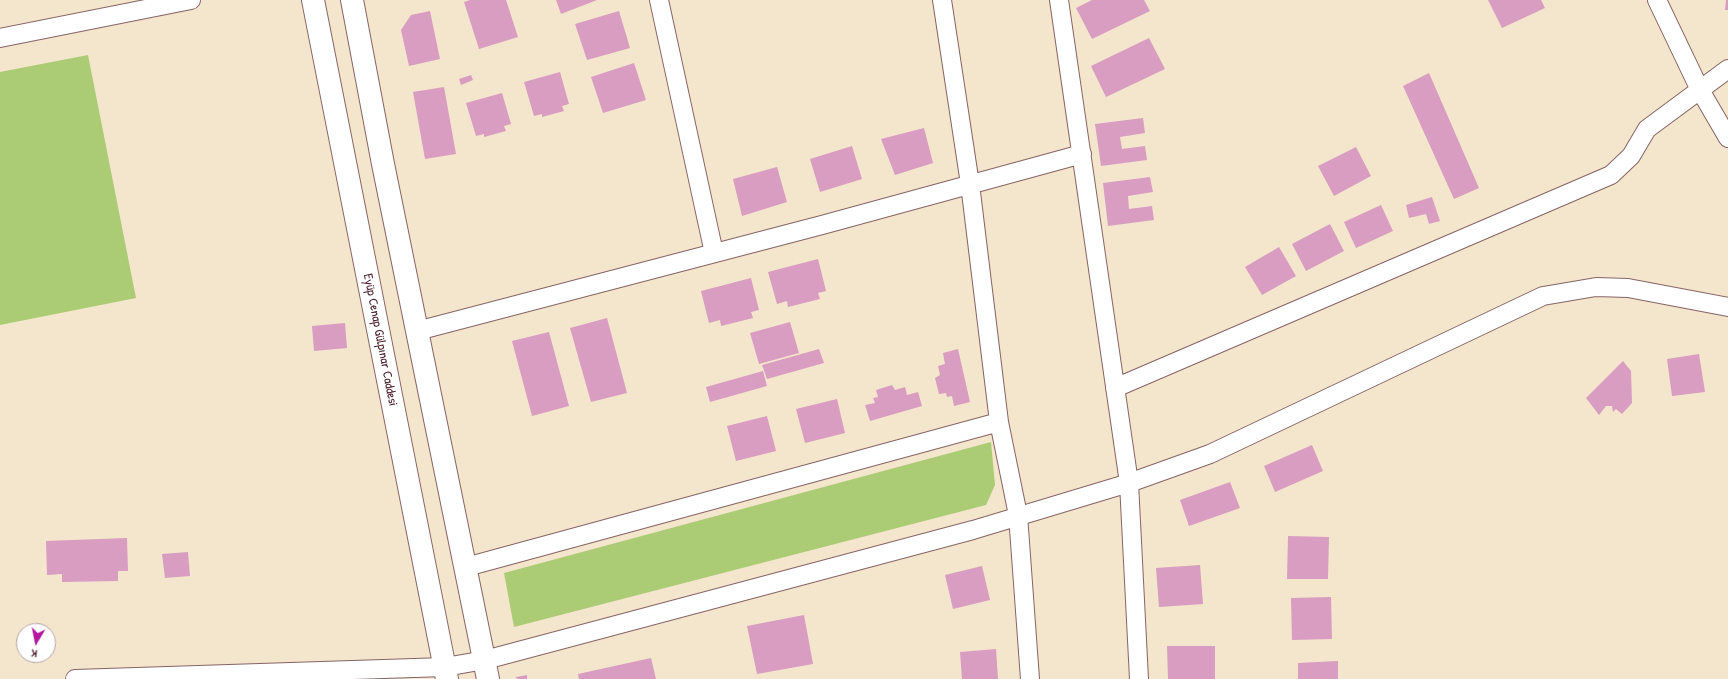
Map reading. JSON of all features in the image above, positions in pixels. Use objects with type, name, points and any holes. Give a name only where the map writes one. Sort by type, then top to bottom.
[{"type":"main road","name":"Eyüp Cenap Gülpınar Caddesi","points":[[313,0],[446,673]]},
{"type":"main road","points":[[352,0],[417,331],[487,669]]},
{"type":"street","points":[[0,38],[191,0]]},
{"type":"street","points":[[659,0],[714,253]]},
{"type":"street","points":[[942,0],[970,184],[999,422],[1018,515],[1030,679]]},
{"type":"street","points":[[1059,0],[1129,483],[1139,679]]},
{"type":"street","points":[[1657,0],[1700,90],[1728,138]]},
{"type":"street","points":[[1115,388],[1611,175],[1631,156],[1647,129],[1728,69]]},
{"type":"street","points":[[417,331],[1082,154]]},
{"type":"street","points":[[75,679],[446,673],[487,669],[973,530],[1018,515],[1129,483],[1210,454],[1543,296],[1596,287],[1628,288],[1728,307]]},
{"type":"street","points":[[466,567],[999,422]]},
{"type":"green space","points":[[88,55],[136,298],[0,325],[0,72]]},
{"type":"green space","points":[[991,442],[995,485],[986,505],[514,627],[504,573]]},
{"type":"building","points":[[470,0],[506,0],[518,37],[479,49],[464,2]]},
{"type":"building","points":[[556,0],[597,0],[561,14]]},
{"type":"building","points":[[1092,0],[1144,0],[1150,11],[1092,39],[1076,8]]},
{"type":"building","points":[[1488,0],[1541,0],[1545,8],[1502,28]]},
{"type":"building","points":[[1726,0],[1728,0],[1728,10],[1725,10]]},
{"type":"building","points":[[430,11],[440,59],[409,66],[401,30],[411,15]]},
{"type":"building","points":[[619,11],[630,48],[587,60],[575,24]]},
{"type":"building","points":[[1149,38],[1165,69],[1106,97],[1091,66]]},
{"type":"building","points":[[634,63],[646,100],[603,113],[591,77]]},
{"type":"building","points":[[560,72],[569,104],[562,106],[564,111],[542,117],[542,114],[534,116],[524,82]]},
{"type":"building","points":[[1429,73],[1479,188],[1454,199],[1403,86]]},
{"type":"building","points":[[471,75],[473,80],[461,85],[459,79]]},
{"type":"building","points":[[444,87],[456,154],[425,159],[413,92]]},
{"type":"building","points":[[502,93],[511,124],[504,126],[506,131],[484,137],[484,134],[476,136],[466,103]]},
{"type":"building","points":[[1143,118],[1145,133],[1120,137],[1122,149],[1145,146],[1147,160],[1101,166],[1095,124]]},
{"type":"building","points":[[924,128],[933,163],[895,175],[881,139]]},
{"type":"building","points":[[852,146],[862,179],[820,192],[810,159]]},
{"type":"building","points":[[1356,147],[1371,176],[1334,196],[1318,166]]},
{"type":"building","points":[[777,167],[787,202],[742,216],[733,179]]},
{"type":"building","points":[[1150,177],[1153,192],[1128,196],[1129,209],[1152,206],[1154,220],[1108,226],[1103,183]]},
{"type":"building","points":[[1432,197],[1440,221],[1429,224],[1426,214],[1409,218],[1406,205]]},
{"type":"building","points":[[1381,205],[1393,231],[1356,248],[1344,222]]},
{"type":"building","points":[[1330,224],[1344,251],[1306,271],[1292,244]]},
{"type":"building","points":[[1279,247],[1296,276],[1262,295],[1245,267]]},
{"type":"building","points":[[818,259],[826,291],[818,293],[820,299],[788,307],[787,301],[777,304],[768,272]]},
{"type":"building","points":[[751,278],[759,310],[751,312],[753,318],[721,326],[720,320],[709,323],[701,291]]},
{"type":"building","points":[[607,318],[627,393],[591,402],[570,328]]},
{"type":"building","points":[[790,322],[799,353],[759,364],[750,333]]},
{"type":"building","points":[[345,323],[347,348],[314,351],[312,326]]},
{"type":"building","points":[[549,332],[569,406],[532,416],[512,341]]},
{"type":"building","points":[[819,349],[824,363],[767,379],[762,365]]},
{"type":"building","points":[[958,349],[970,402],[954,406],[952,396],[947,397],[946,393],[939,394],[935,378],[940,375],[938,366],[945,364],[943,353]]},
{"type":"building","points":[[1699,354],[1705,392],[1672,396],[1667,359]]},
{"type":"building","points":[[1623,361],[1631,371],[1632,403],[1622,414],[1616,409],[1613,412],[1612,406],[1606,406],[1599,415],[1586,398]]},
{"type":"building","points":[[763,371],[767,386],[710,402],[706,387]]},
{"type":"building","points":[[892,385],[895,390],[905,387],[907,395],[918,392],[922,406],[870,421],[865,405],[875,403],[873,398],[878,397],[876,390]]},
{"type":"building","points":[[837,399],[845,433],[805,443],[796,409]]},
{"type":"building","points":[[767,416],[776,451],[736,461],[727,426]]},
{"type":"building","points":[[1312,445],[1323,471],[1275,492],[1264,466]]},
{"type":"building","points":[[1230,482],[1240,508],[1189,526],[1180,500]]},
{"type":"building","points":[[1288,536],[1329,537],[1328,579],[1287,579]]},
{"type":"building","points":[[127,538],[128,571],[118,571],[118,581],[62,582],[62,574],[47,575],[46,541]]},
{"type":"building","points":[[188,552],[190,576],[165,578],[162,554]]},
{"type":"building","points":[[1200,565],[1203,604],[1159,607],[1156,568]]},
{"type":"building","points":[[982,566],[990,600],[953,609],[945,575]]},
{"type":"building","points":[[1331,597],[1332,639],[1292,640],[1291,598]]},
{"type":"building","points":[[804,615],[813,664],[757,674],[747,626]]},
{"type":"building","points":[[1167,646],[1215,646],[1215,679],[1168,679]]},
{"type":"building","points":[[996,649],[998,679],[962,679],[960,652]]},
{"type":"building","points":[[651,658],[656,679],[579,679],[578,674]]},
{"type":"building","points":[[1338,661],[1338,679],[1298,679],[1298,663]]},
{"type":"building","points":[[527,675],[527,679],[517,679],[516,677]]}]
